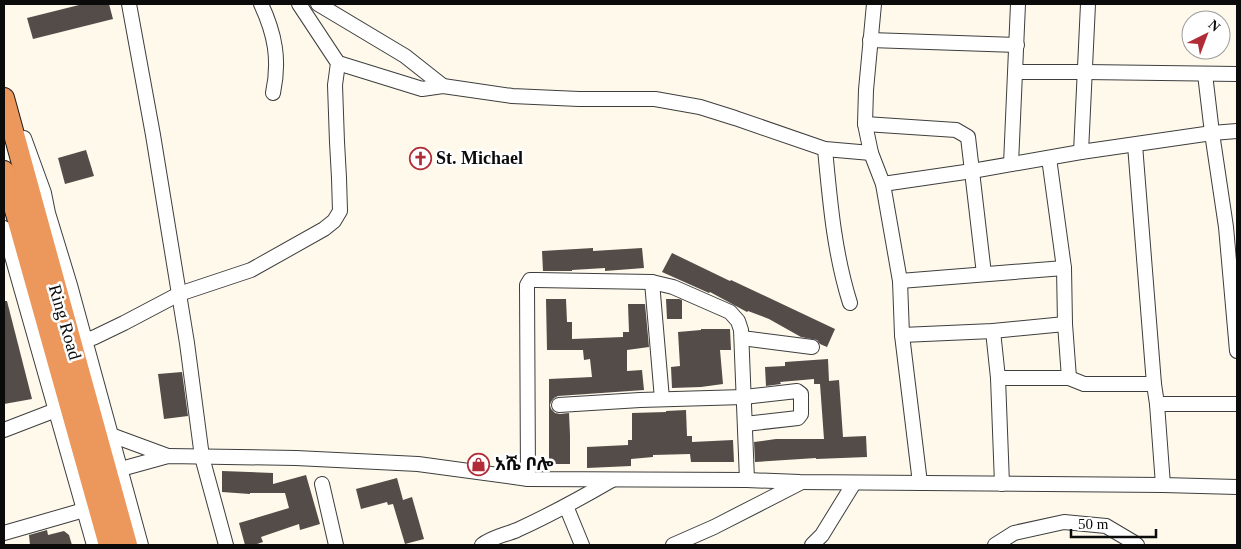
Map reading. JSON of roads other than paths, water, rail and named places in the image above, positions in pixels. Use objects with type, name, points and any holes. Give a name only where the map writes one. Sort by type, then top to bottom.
[{"type":"highway","name":"Ring Road","points":[[4,98],[127,545]]},
{"type":"highway","name":"Ring Road","points":[[4,171],[109,545]]},
{"type":"street","points":[[129,4],[154,135],[188,352],[202,457],[226,545]]},
{"type":"street","points":[[261,4],[273,37],[277,62],[273,93]]},
{"type":"street","points":[[85,341],[124,324],[179,294],[251,270],[324,229],[340,211],[336,142],[338,63],[299,4]]},
{"type":"street","points":[[318,4],[405,56],[443,86]]},
{"type":"street","points":[[874,4],[866,90],[865,124],[871,152],[883,184],[900,281],[902,334],[920,483]]},
{"type":"street","points":[[1011,164],[1018,4]]},
{"type":"street","points":[[1081,152],[1088,4]]},
{"type":"street","points":[[870,40],[1016,45]]},
{"type":"street","points":[[338,63],[422,89],[443,86],[512,96],[579,99],[656,99],[726,115],[825,149],[871,152]]},
{"type":"street","points":[[1016,72],[1237,74]]},
{"type":"street","points":[[1205,74],[1226,228],[1237,350]]},
{"type":"street","points":[[4,91],[12,105],[44,193],[48,213],[142,545]]},
{"type":"street","points":[[865,124],[956,130],[968,137],[984,274]]},
{"type":"street","points":[[883,184],[972,172],[1081,152],[1237,131]]},
{"type":"street","points":[[1135,145],[1163,485]]},
{"type":"street","points":[[825,149],[834,235],[844,285],[850,303]]},
{"type":"street","points":[[1049,158],[1064,268],[1065,324],[1069,378]]},
{"type":"street","points":[[4,228],[94,545]]},
{"type":"street","points":[[900,281],[1064,268]]},
{"type":"street","points":[[528,479],[527,285],[530,280],[536,280],[652,282],[673,287],[730,312],[738,320],[742,338],[747,480]]},
{"type":"street","points":[[652,282],[662,399]]},
{"type":"street","points":[[902,334],[994,331],[1065,324]]},
{"type":"street","points":[[994,331],[998,378],[1002,484]]},
{"type":"street","points":[[742,338],[812,347]]},
{"type":"street","points":[[998,378],[1069,378],[1084,384],[1154,384]]},
{"type":"street","points":[[560,405],[662,399],[744,397],[797,391],[801,394],[801,414],[798,418],[745,424]]},
{"type":"street","points":[[1157,404],[1237,404]]},
{"type":"street","points":[[4,430],[56,410]]},
{"type":"street","points":[[111,435],[168,456]]},
{"type":"street","points":[[120,469],[168,456],[296,458],[418,464],[528,479],[1237,487]]},
{"type":"street","points":[[482,545],[566,506],[613,480]]},
{"type":"street","points":[[674,545],[714,527],[800,482]]},
{"type":"street","points":[[812,545],[822,535],[854,483]]},
{"type":"street","points":[[322,484],[336,545]]},
{"type":"street","points":[[566,506],[582,545]]},
{"type":"street","points":[[4,534],[84,510]]},
{"type":"street","points":[[995,545],[1014,533],[1064,522],[1106,526],[1137,545]]},
{"type":"place","name":"St. Michael","points":[[420,158]]},
{"type":"place","name":"አሼ ቦሎ","points":[[479,464]]}]
